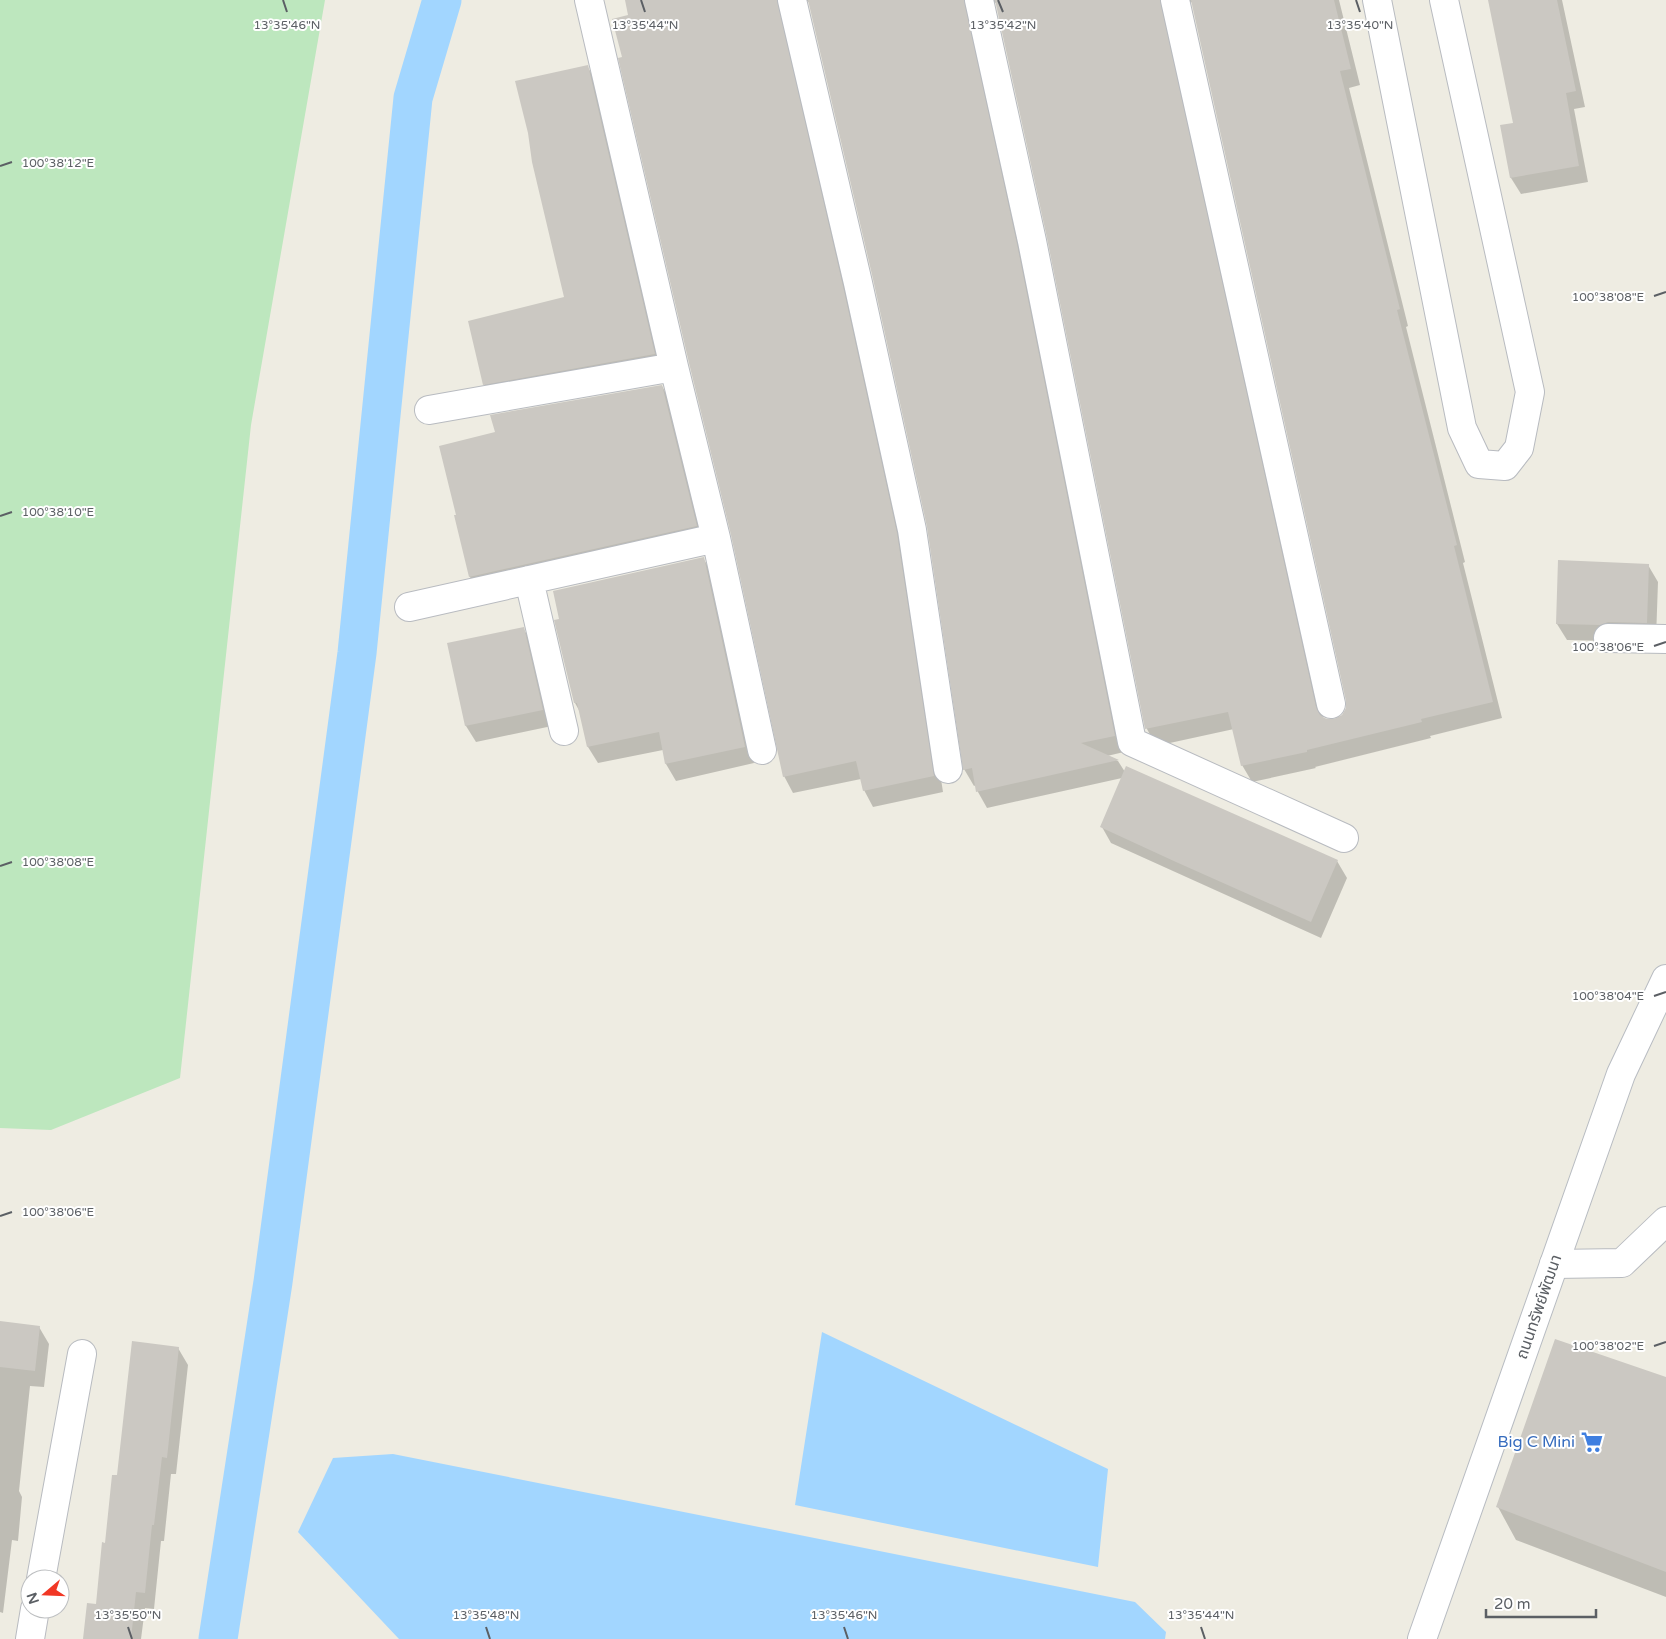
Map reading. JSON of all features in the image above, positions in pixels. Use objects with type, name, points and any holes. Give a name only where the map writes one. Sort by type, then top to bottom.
[{"type":"street","points":[[590,0],[674,367],[716,538],[762,750]]},
{"type":"street","points":[[792,0],[856,274],[912,530],[948,768]]},
{"type":"street","points":[[979,0],[1032,241],[1132,742],[1344,838]]},
{"type":"street","points":[[1174,0],[1331,704]]},
{"type":"street","points":[[1377,0],[1462,428],[1479,464],[1505,466],[1520,448],[1530,392],[1444,0]]},
{"type":"street","points":[[429,410],[674,367]]},
{"type":"street","points":[[409,607],[716,538]]},
{"type":"street","points":[[529,580],[564,731]]},
{"type":"street","points":[[1608,638],[1666,639]]},
{"type":"street","name":"ถนนทรัพย์พัฒนา","points":[[1422,1639],[1624,1066],[1666,979]]},
{"type":"street","points":[[1554,1264],[1622,1263],[1666,1221]]},
{"type":"street","points":[[43,1569],[82,1354]]},
{"type":"street","points":[[30,1639],[33,1619]]},
{"type":"green space","points":[[0,0],[325,0],[251,425],[180,1078],[51,1130],[0,1128]]},
{"type":"water","points":[[822,1332],[1108,1469],[1098,1567],[795,1505]]},
{"type":"water","points":[[393,1454],[1135,1602],[1166,1632],[1165,1639],[399,1639],[298,1532],[333,1458]]},
{"type":"building","points":[[625,0],[777,0],[843,286],[897,533],[934,776],[863,791],[856,761],[783,777],[731,535],[618,58],[622,57],[612,19],[628,15]]},
{"type":"building","points":[[808,0],[964,0],[1017,244],[1115,736],[1081,743],[1119,760],[976,792],[972,768],[963,770],[927,527],[873,279]]},
{"type":"building","points":[[995,0],[1160,0],[1316,707],[1320,715],[1326,719],[1334,719],[1342,715],[1346,708],[1346,701],[1191,0],[1334,0],[1351,69],[1340,71],[1400,309],[1397,310],[1457,545],[1454,546],[1493,702],[1421,719],[1422,722],[1307,750],[1307,752],[1241,766],[1228,712],[1145,729],[1047,238]]},
{"type":"building","points":[[1488,0],[1557,0],[1576,91],[1566,93],[1579,166],[1510,178],[1500,125],[1513,123]]},
{"type":"building","points":[[588,65],[655,354],[483,385],[468,321],[564,297],[515,81]]},
{"type":"building","points":[[662,385],[697,526],[469,577],[439,446],[495,432],[490,415]]},
{"type":"building","points":[[704,557],[745,747],[665,764],[659,732],[587,747],[577,703],[574,703],[554,620],[559,619],[553,591]]},
{"type":"building","points":[[1558,560],[1649,564],[1647,623],[1556,624]]},
{"type":"building","points":[[524,627],[543,710],[465,726],[447,643]]},
{"type":"building","points":[[1126,766],[1338,860],[1311,922],[1100,827]]},
{"type":"building","points":[[0,1321],[40,1326],[35,1371],[0,1367]]},
{"type":"building","name":"Big C Mini","points":[[1555,1339],[1666,1377],[1666,1572],[1496,1507]]},
{"type":"building","points":[[132,1341],[179,1347],[167,1458],[162,1457],[145,1593],[136,1592],[131,1639],[83,1639],[87,1603],[96,1604],[102,1542],[105,1543],[112,1475],[117,1475]]},
{"type":"waterway","points":[[218,1639],[273,1282],[357,653],[413,98],[442,0]]},
{"type":"place","name":"Big C Mini","points":[[1592,1442]]}]
